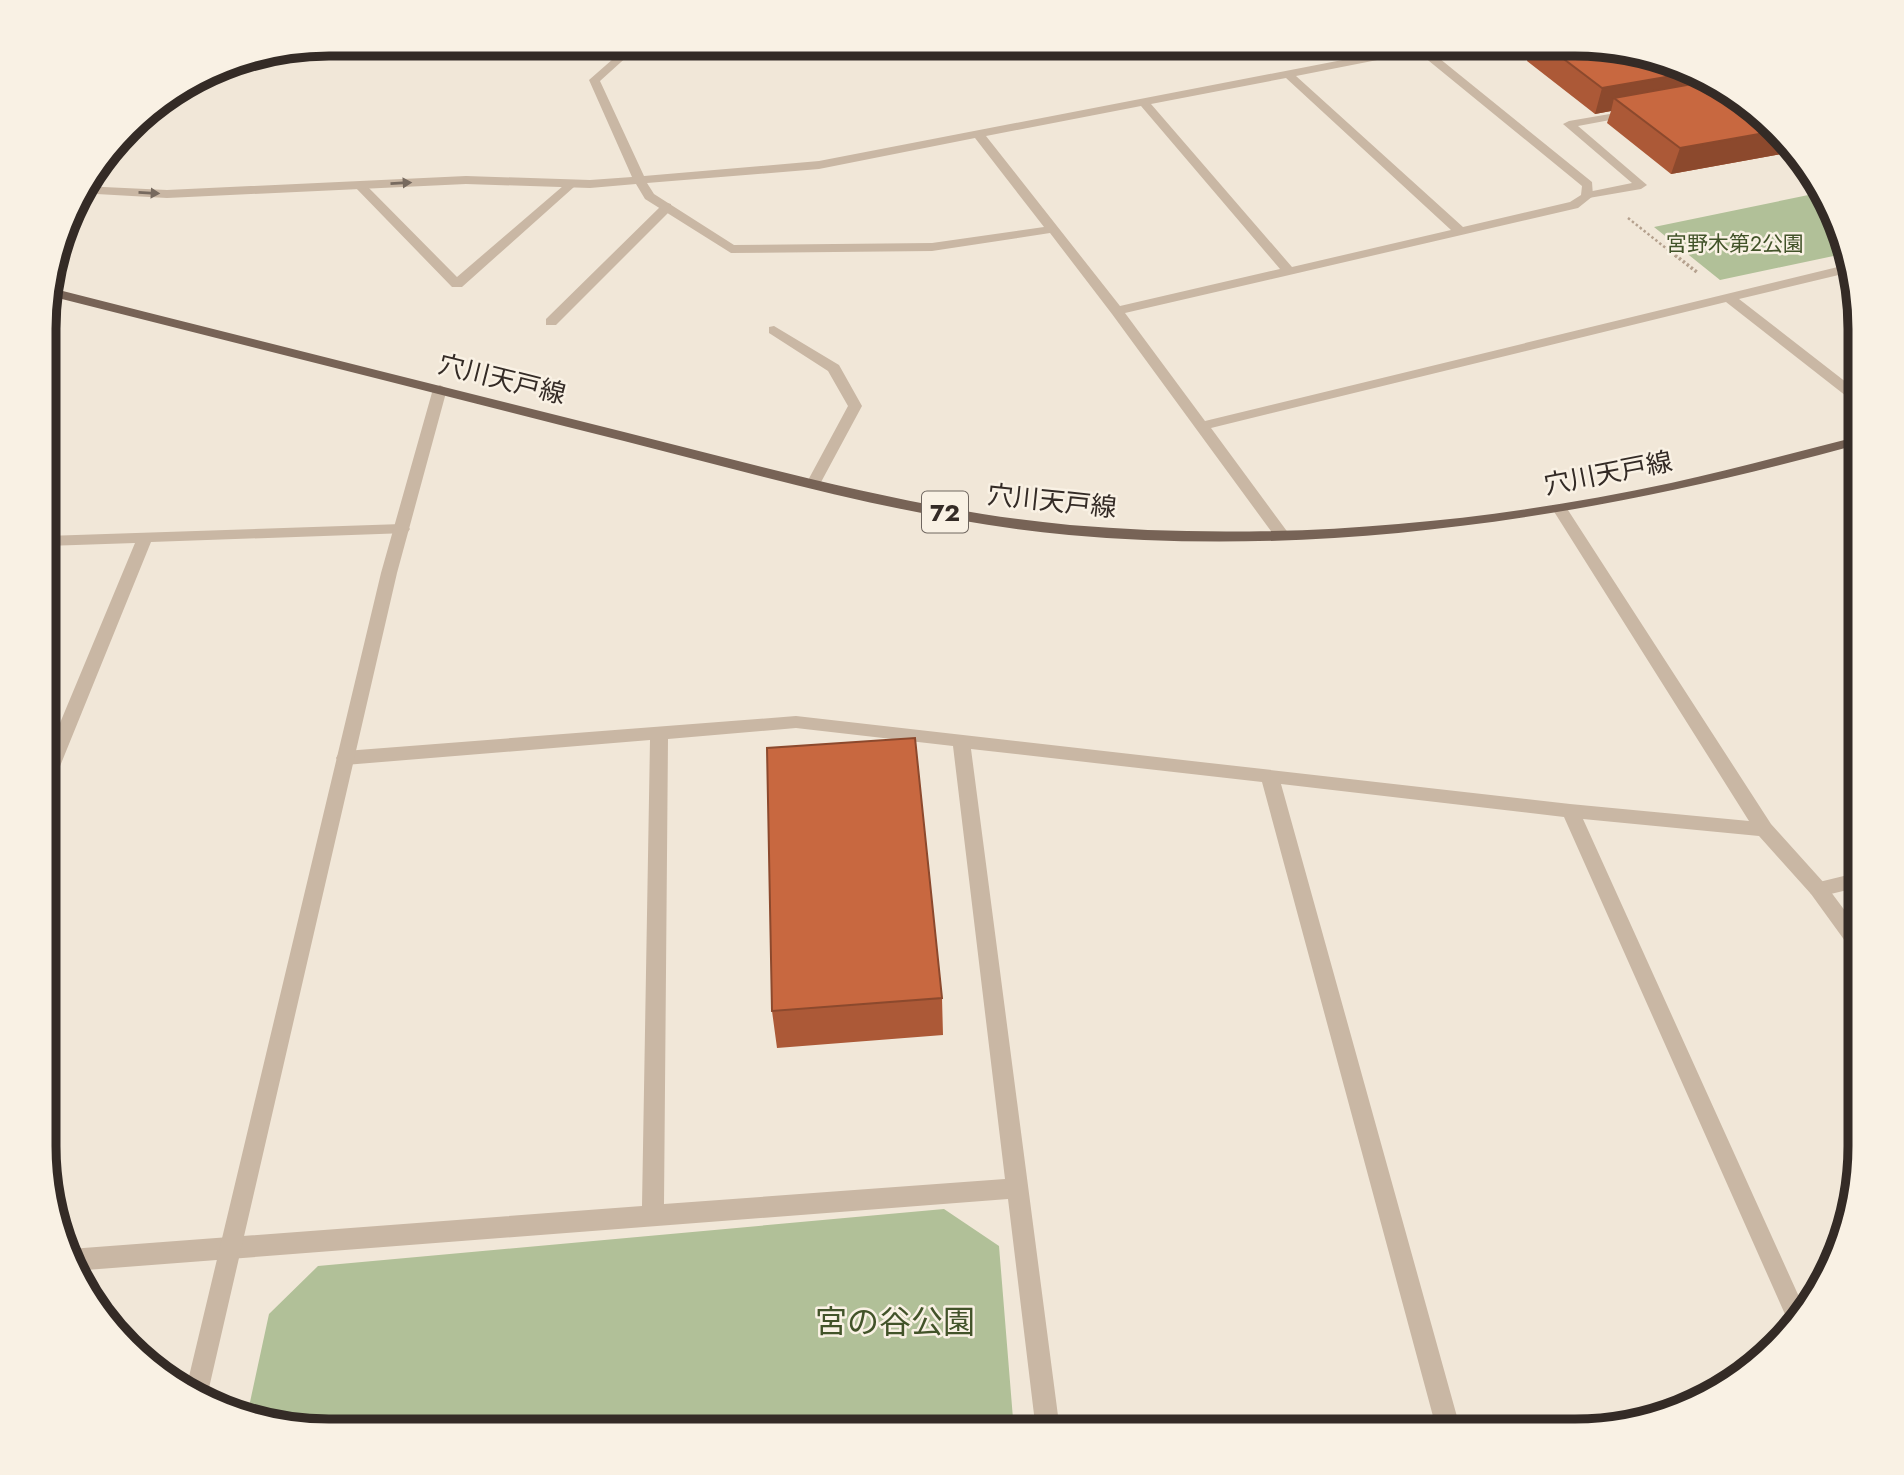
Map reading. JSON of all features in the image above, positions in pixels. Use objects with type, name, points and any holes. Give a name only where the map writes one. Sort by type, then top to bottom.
[{"type":"main road","name":"穴川天戸線","points":[[58,294],[813,484],[971,518],[1074,530],[1176,536],[1364,531],[1561,510],[1798,458],[1848,443]]},
{"type":"street","points":[[622,56],[594,80],[639,179],[649,196],[731,249],[932,247],[1053,229]]},
{"type":"street","points":[[94,191],[166,194],[466,180],[570,184],[819,165],[1382,56]]},
{"type":"street","points":[[1431,56],[1588,185],[1587,196]]},
{"type":"street","points":[[1289,75],[1459,230]]},
{"type":"street","points":[[1144,103],[1288,270]]},
{"type":"street","points":[[1117,311],[1574,205],[1587,196],[1641,185],[1569,124],[1650,110]]},
{"type":"street","points":[[979,135],[1117,311],[1281,534]]},
{"type":"street","points":[[359,184],[457,284],[570,184]]},
{"type":"street","points":[[551,322],[667,207]]},
{"type":"street","points":[[1201,426],[1842,270]]},
{"type":"street","points":[[1728,297],[1848,391]]},
{"type":"street","points":[[774,330],[834,368],[855,406],[813,484]]},
{"type":"street","points":[[199,1386],[345,758],[440,389]]},
{"type":"street","points":[[1561,510],[1764,829],[1818,889],[1848,930]]},
{"type":"street","points":[[56,541],[402,529]]},
{"type":"street","points":[[56,754],[145,538]]},
{"type":"street","points":[[345,758],[796,722],[1570,811],[1764,829]]},
{"type":"street","points":[[653,1216],[659,733]]},
{"type":"street","points":[[961,742],[1046,1419]]},
{"type":"street","points":[[1270,777],[1446,1419]]},
{"type":"street","points":[[1570,811],[1793,1311]]},
{"type":"street","points":[[1818,889],[1848,883]]},
{"type":"street","points":[[81,1259],[1017,1188]]},
{"type":"path","points":[[1587,196],[1614,207],[1728,297]]},
{"type":"green space","name":"宮野木第2公園","points":[[1812,194],[1838,255],[1720,280],[1654,227]]},
{"type":"green space","name":"宮の谷公園","points":[[944,1209],[999,1246],[1013,1419],[329,1419],[293,1417],[249,1407],[269,1314],[318,1266]]},
{"type":"building","points":[[1560,56],[1611,58],[1646,65],[1676,75],[1602,88]]},
{"type":"building","points":[[1695,84],[1727,102],[1765,133],[1680,148],[1614,98]]},
{"type":"building","points":[[915,738],[942,998],[772,1011],[767,748]]}]
